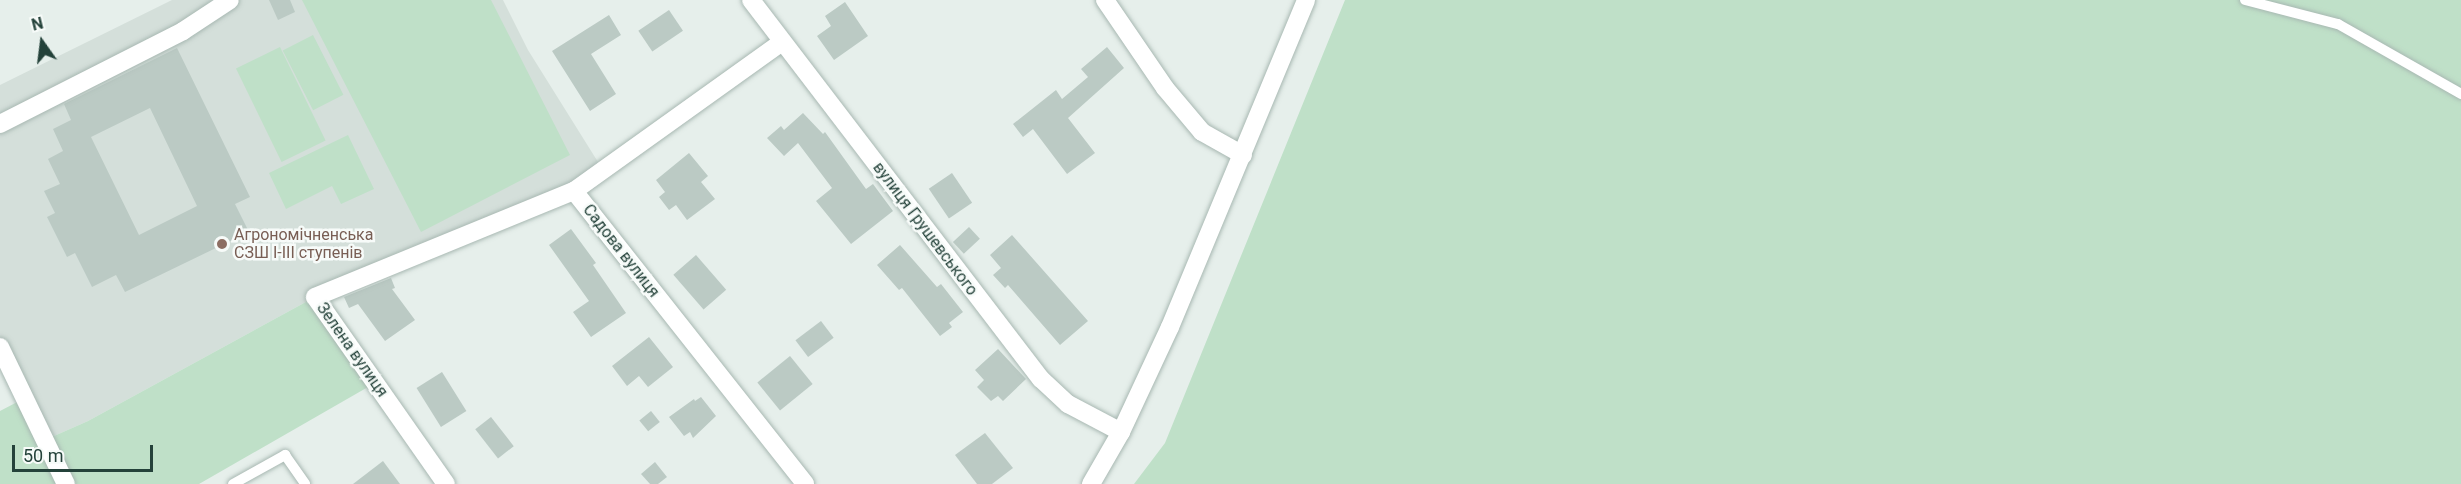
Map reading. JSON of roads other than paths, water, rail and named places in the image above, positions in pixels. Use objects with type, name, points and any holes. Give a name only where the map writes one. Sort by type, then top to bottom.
[{"type":"street","points":[[0,124],[183,31],[230,0]]},
{"type":"street","name":"вулиця Грушевського","points":[[751,0],[1041,379],[1068,404],[1122,432]]},
{"type":"street","points":[[1105,0],[1165,88],[1202,132],[1242,155]]},
{"type":"street","points":[[1091,484],[1122,432],[1170,327],[1306,0]]},
{"type":"street","name":"Садова вулиця","points":[[782,42],[574,191],[805,484]]},
{"type":"street","name":"Зелена вулиця","points":[[446,484],[315,297],[574,191]]},
{"type":"street","points":[[0,346],[66,484]]},
{"type":"lane","points":[[2245,0],[2338,24],[2461,94]]},
{"type":"lane","points":[[233,484],[285,455],[305,484]]},
{"type":"place","name":"Агрономічненська СЗШ І-ІІІ ступенів","points":[[222,244]]}]
